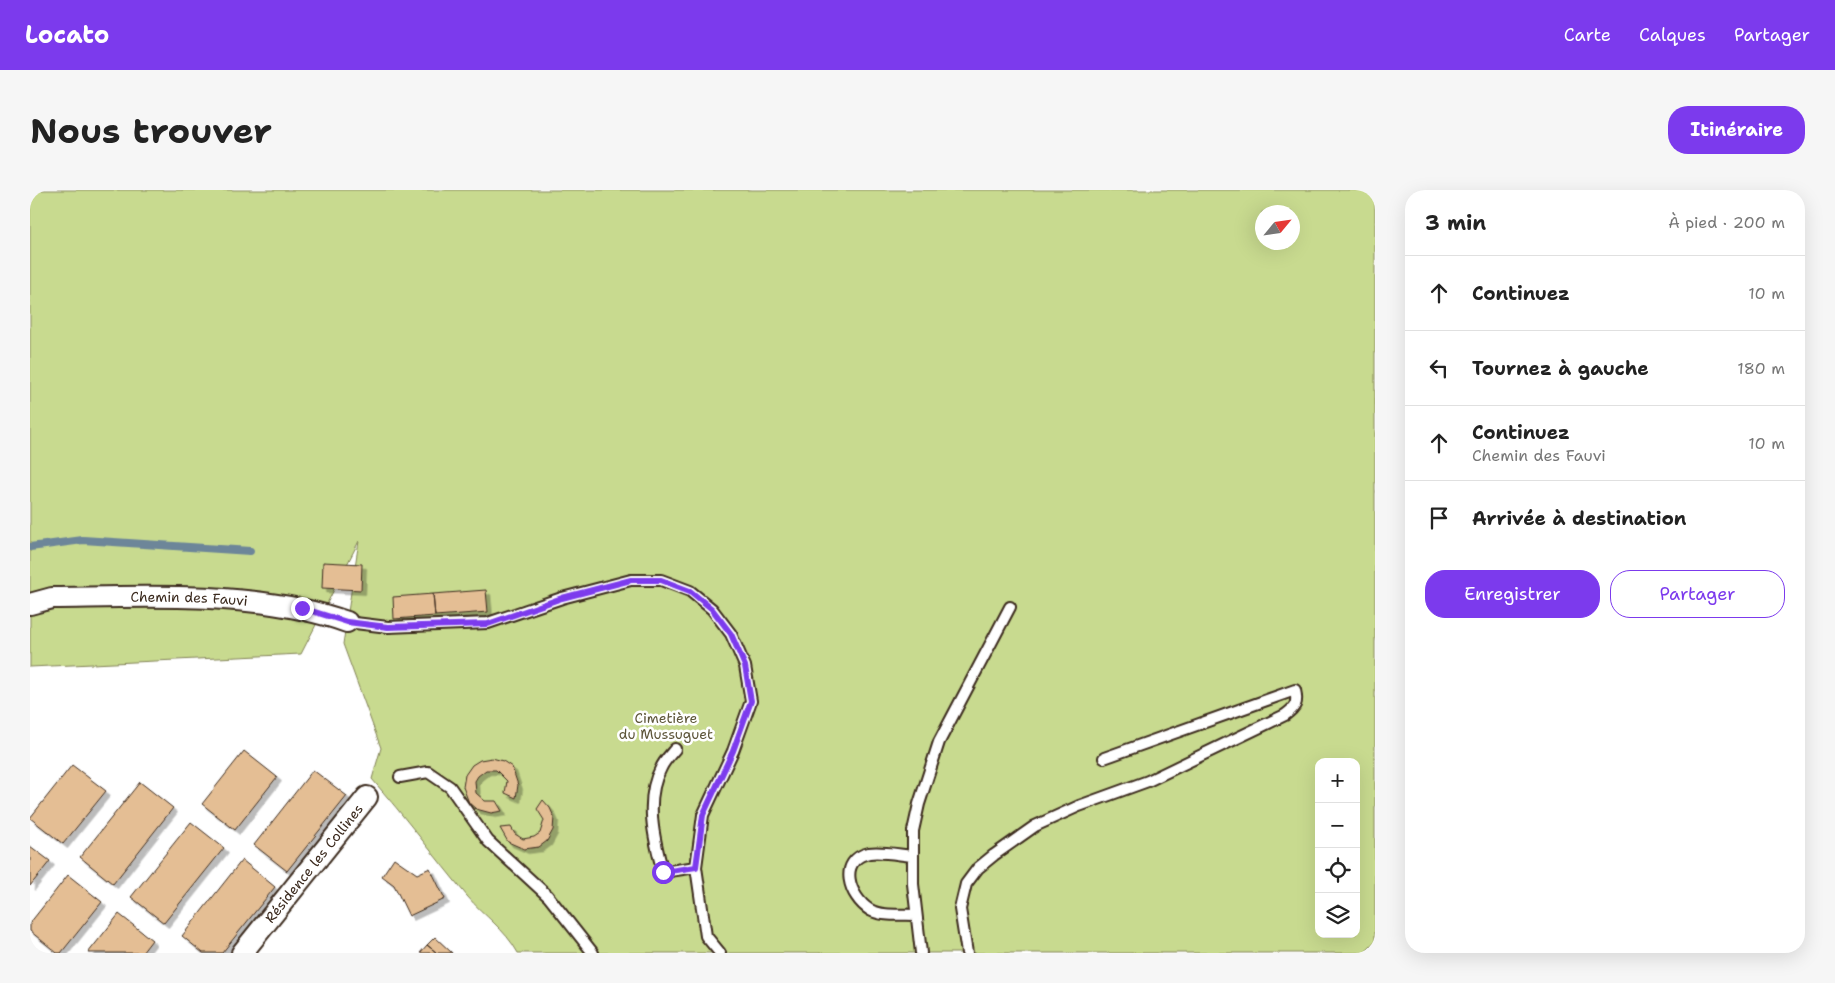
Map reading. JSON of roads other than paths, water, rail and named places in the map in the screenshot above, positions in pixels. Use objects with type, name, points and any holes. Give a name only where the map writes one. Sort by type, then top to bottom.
[{"type":"street","name":"Chemin des Fauvi","points":[[30,604],[52,598],[191,597],[302,608],[347,622]]},
{"type":"street","name":"Résidence les Collines","points":[[242,953],[367,797]]},
{"type":"lane","points":[[347,622],[388,627],[488,624],[562,598],[631,580],[661,580],[690,591],[712,609],[731,634],[745,666],[751,701],[733,751],[703,815],[696,867],[706,936],[720,953]]},
{"type":"lane","points":[[922,953],[913,884],[913,831],[919,804],[939,742],[1010,608]]},
{"type":"lane","points":[[967,953],[960,909],[966,884],[978,868],[989,859],[1035,826],[1079,806],[1148,781],[1285,715],[1295,707],[1297,701],[1295,690],[1104,758]]},
{"type":"lane","points":[[675,749],[660,769],[651,805],[654,841],[663,872],[696,867]]},
{"type":"lane","points":[[400,778],[428,772],[450,787],[488,841],[548,896],[593,953]]},
{"type":"lane","points":[[913,856],[869,853],[857,860],[849,872],[850,887],[861,903],[871,910],[883,914],[916,914]]},
{"type":"waterway","points":[[30,547],[83,540],[250,551]]},
{"type":"park label","name":"Cimetière du Mussuguet","points":[[666,726]]}]
